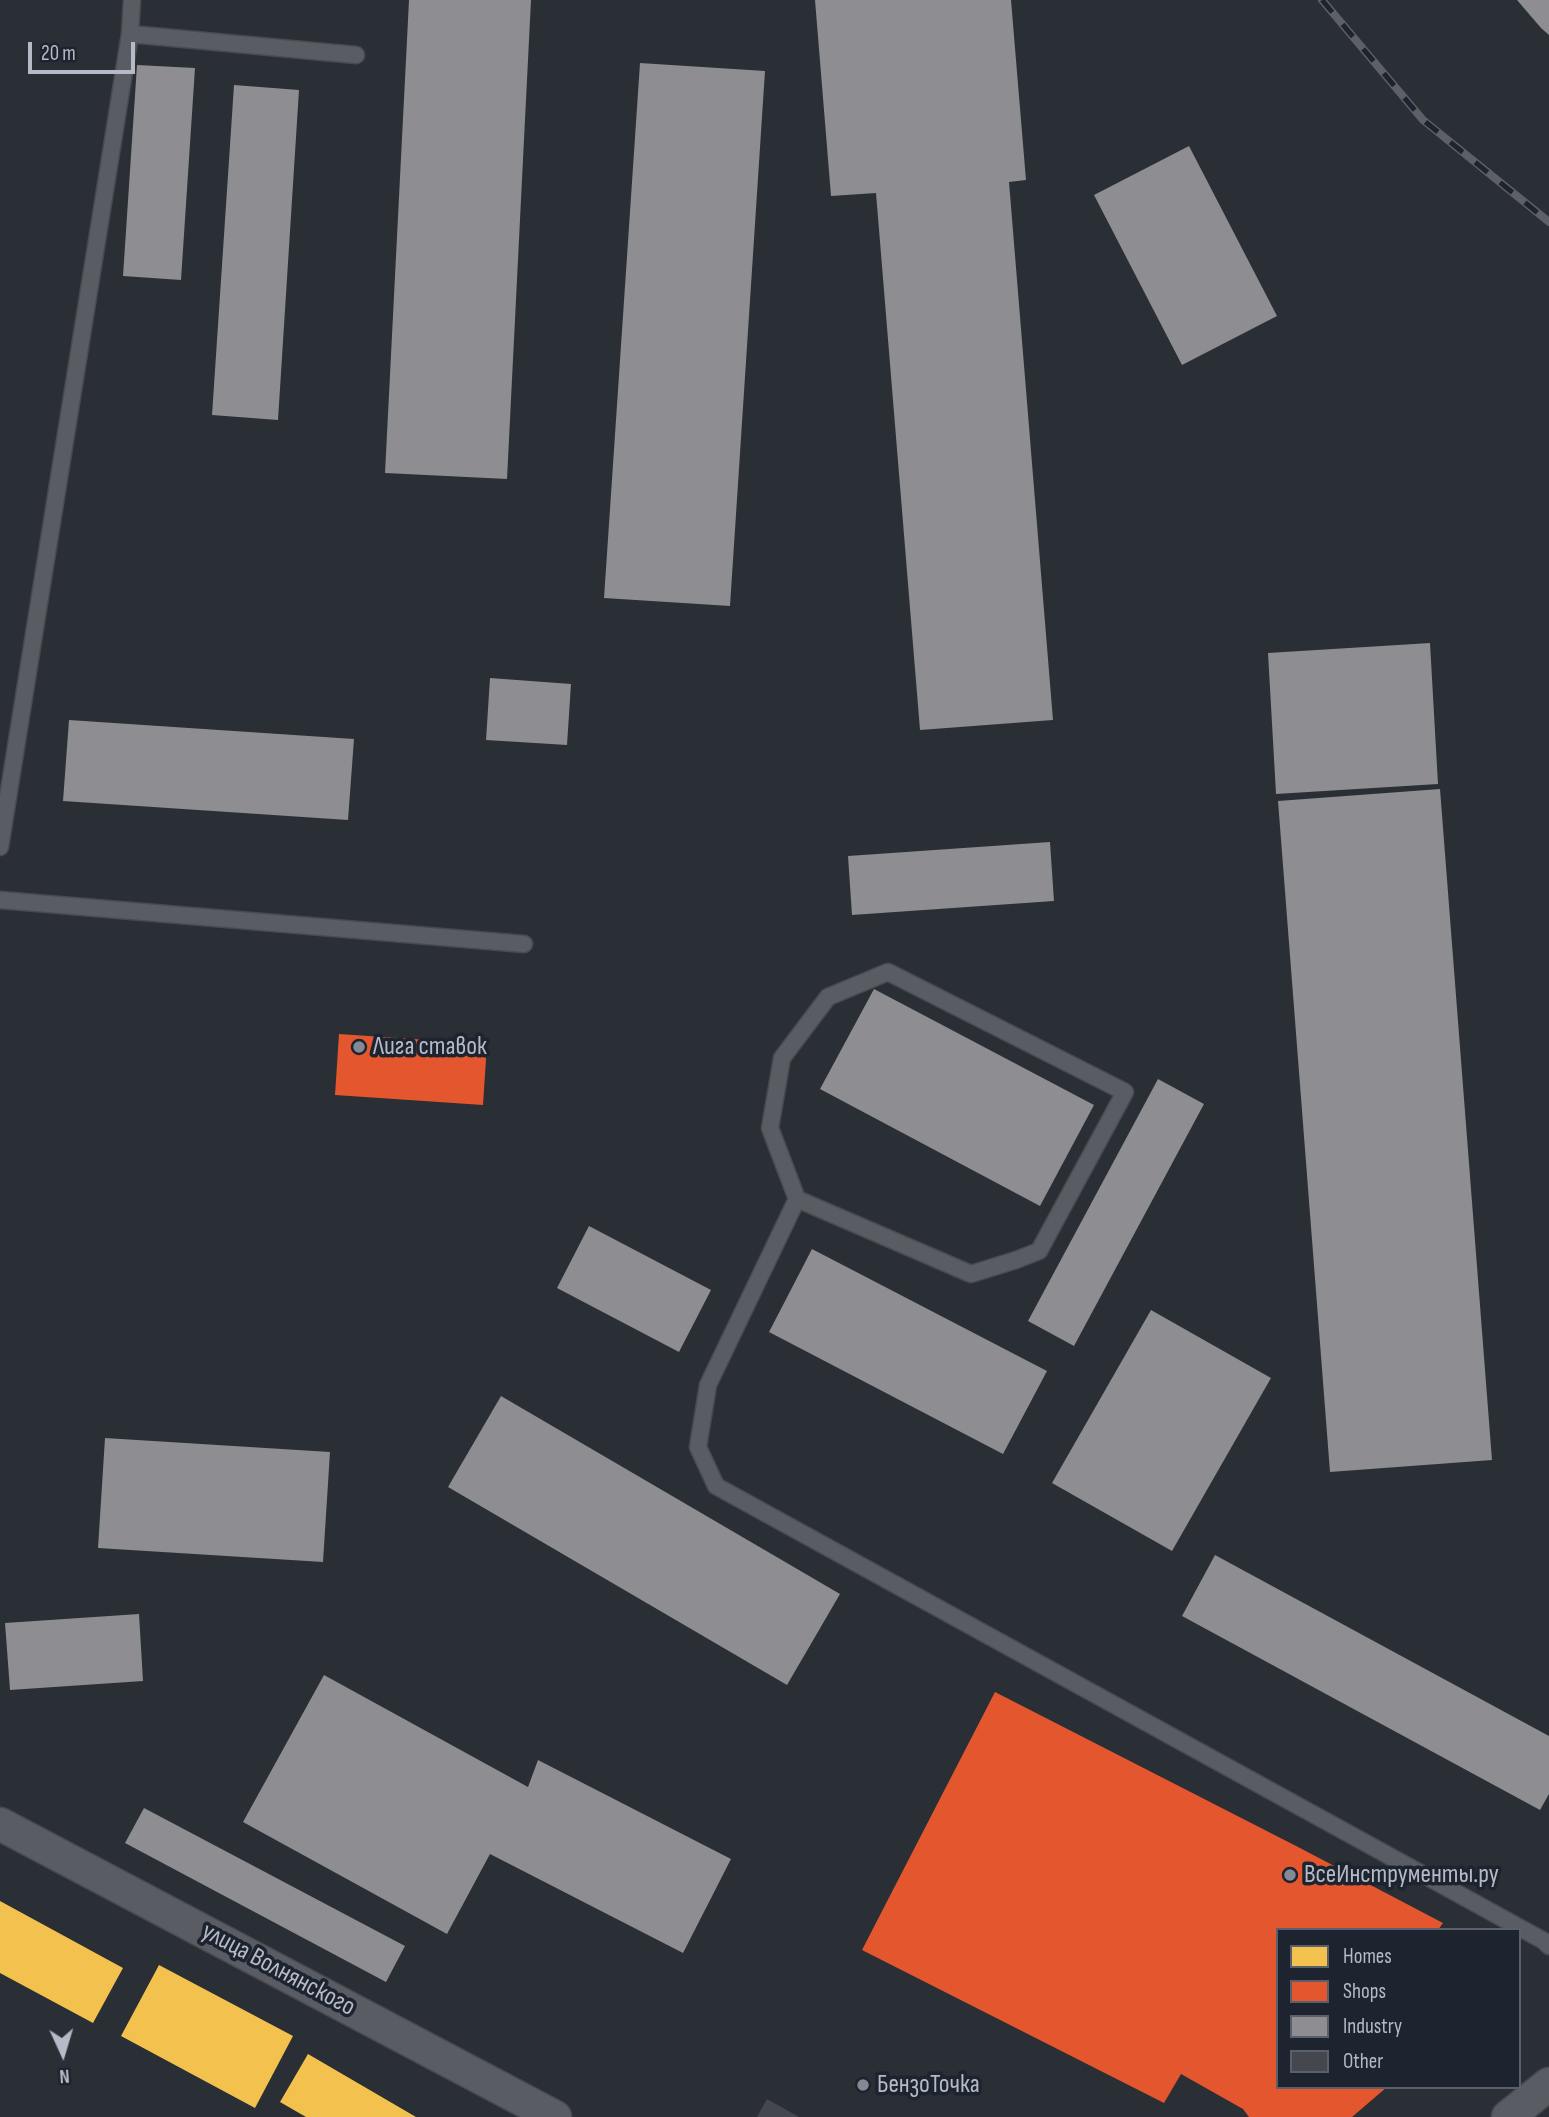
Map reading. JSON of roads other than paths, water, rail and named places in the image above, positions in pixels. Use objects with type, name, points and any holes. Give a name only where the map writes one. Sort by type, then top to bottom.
[{"type":"street","name":"улица Волнянского","points":[[0,1824],[555,2117]]},
{"type":"street","points":[[1517,2115],[1549,2084]]},
{"type":"lane","points":[[0,848],[130,34],[132,0]]},
{"type":"lane","points":[[130,34],[356,55]]},
{"type":"lane","points":[[0,900],[524,944]]},
{"type":"lane","points":[[797,1199],[971,1274],[1016,1260],[1039,1251],[1125,1092],[888,972],[828,996],[782,1058],[770,1128],[797,1199],[708,1385],[698,1447],[716,1486],[1520,1928]]},
{"type":"lane","points":[[1521,1928],[1549,1946]]},
{"type":"railway","points":[[1322,0],[1423,120],[1549,222]]},
{"type":"place","name":"Лига ставок","points":[[359,1047]]},
{"type":"place","name":"ВсеИнструменты.ру","points":[[1290,1875]]},
{"type":"place","name":"БензоТочка","points":[[863,2085]]}]
